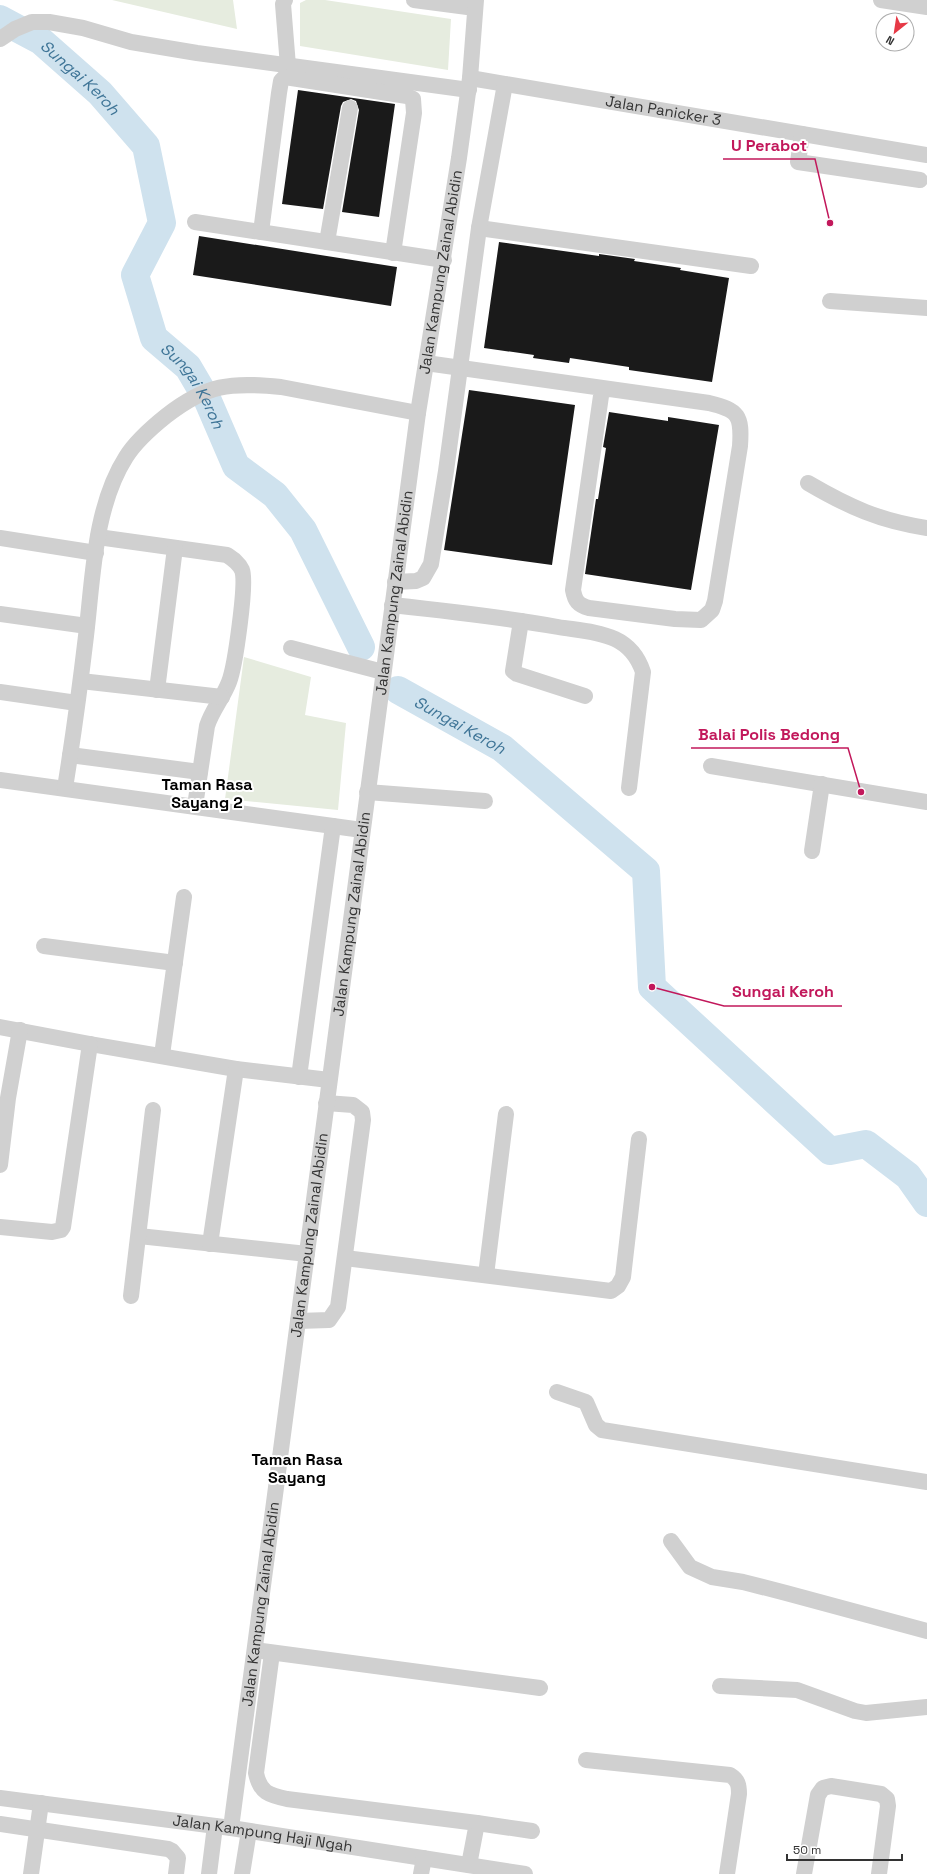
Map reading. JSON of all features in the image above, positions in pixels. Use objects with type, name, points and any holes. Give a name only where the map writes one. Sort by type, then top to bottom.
[{"type":"street","points":[[285,0],[283,4],[288,66]]},
{"type":"street","points":[[414,0],[475,4]]},
{"type":"street","points":[[881,0],[927,7]]},
{"type":"street","name":"Jalan Kampung Zainal Abidin","points":[[231,1828],[418,413],[444,260],[469,84],[475,4]]},
{"type":"street","name":"Jalan Panicker 3","points":[[0,39],[16,29],[32,22],[62,24],[131,42],[288,66],[469,84],[505,84],[927,155]]},
{"type":"street","points":[[261,232],[279,93],[281,80],[284,77],[407,96],[413,99],[414,113],[394,253]]},
{"type":"street","points":[[395,582],[416,581],[423,578],[431,564],[479,228],[505,84]]},
{"type":"street","points":[[327,242],[350,108]]},
{"type":"street","points":[[802,134],[798,162],[920,180]]},
{"type":"street","points":[[195,222],[444,260]]},
{"type":"street","points":[[479,228],[751,266]]},
{"type":"street","points":[[830,301],[927,308]]},
{"type":"street","points":[[426,363],[709,403],[728,408],[736,415],[740,427],[740,446],[715,601],[712,610],[701,620],[675,619],[589,608],[580,606],[575,599],[573,590],[602,389]]},
{"type":"street","points":[[65,788],[81,681],[98,537],[109,491],[126,456],[154,426],[193,396],[226,385],[281,387],[418,413]]},
{"type":"street","points":[[808,483],[836,499],[873,516],[902,524],[927,528]]},
{"type":"street","points":[[98,537],[227,555],[236,560],[242,569],[243,589],[232,674],[222,697],[210,715],[195,806]]},
{"type":"street","points":[[0,538],[96,553]]},
{"type":"street","points":[[157,690],[175,548]]},
{"type":"street","points":[[392,605],[521,620],[601,634],[615,639],[627,646],[638,657],[643,672],[629,788]]},
{"type":"street","points":[[0,614],[87,626]]},
{"type":"street","points":[[521,620],[513,670],[517,674],[585,696]]},
{"type":"street","points":[[291,648],[383,672]]},
{"type":"street","points":[[81,681],[222,697]]},
{"type":"street","points":[[0,692],[77,703]]},
{"type":"street","points":[[70,755],[200,772]]},
{"type":"street","points":[[711,766],[927,802]]},
{"type":"street","points":[[0,780],[362,830]]},
{"type":"street","points":[[812,851],[822,784]]},
{"type":"street","points":[[367,792],[485,801]]},
{"type":"street","points":[[299,1077],[333,826]]},
{"type":"street","points":[[162,1055],[184,897]]},
{"type":"street","points":[[44,946],[175,963]]},
{"type":"street","points":[[0,1027],[236,1069],[330,1080]]},
{"type":"street","points":[[0,1165],[8,1098],[20,1030]]},
{"type":"street","points":[[0,1227],[52,1232],[61,1230],[63,1227],[90,1044]]},
{"type":"street","points":[[210,1244],[236,1069]]},
{"type":"street","points":[[298,1321],[320,1322],[329,1320],[338,1307],[362,1128],[362,1112],[353,1105],[326,1103]]},
{"type":"street","points":[[131,1296],[153,1110]]},
{"type":"street","points":[[486,1275],[506,1114]]},
{"type":"street","points":[[345,1258],[611,1291],[618,1286],[623,1277],[639,1139]]},
{"type":"street","points":[[139,1236],[307,1254]]},
{"type":"street","points":[[557,1392],[586,1402],[596,1425],[602,1430],[927,1482]]},
{"type":"street","points":[[671,1541],[690,1567],[712,1577],[743,1582],[786,1593],[927,1632]]},
{"type":"street","points":[[255,1650],[540,1688]]},
{"type":"street","points":[[272,1653],[256,1773],[258,1784],[265,1792],[287,1799],[532,1831]]},
{"type":"street","points":[[720,1686],[797,1690],[854,1711],[866,1713],[927,1707]]},
{"type":"street","points":[[586,1760],[719,1774],[736,1779],[739,1794],[727,1874]]},
{"type":"street","points":[[804,1874],[818,1794],[823,1788],[831,1786],[881,1794],[887,1799],[888,1806],[879,1874]]},
{"type":"street","name":"Jalan Kampung Haji Ngah","points":[[0,1798],[231,1828],[526,1874]]},
{"type":"street","points":[[31,1874],[41,1803]]},
{"type":"street","points":[[469,1865],[477,1823]]},
{"type":"street","points":[[0,1824],[38,1828],[172,1851],[178,1858],[176,1874]]},
{"type":"street","points":[[209,1874],[215,1826]]},
{"type":"street","points":[[242,1874],[249,1831]]},
{"type":"street","points":[[421,1874],[424,1858]]},
{"type":"shaded area","points":[[112,0],[233,0],[237,29]]},
{"type":"shaded area","points":[[306,0],[325,0],[451,19],[448,70],[300,46],[300,3]]},
{"type":"shaded area","points":[[244,657],[311,677],[305,715],[346,723],[338,810],[225,799]]},
{"type":"building","points":[[298,90],[395,104],[379,217],[342,212],[359,110],[356,101],[351,99],[343,102],[341,106],[323,209],[282,204]]},
{"type":"building","points":[[199,236],[397,267],[391,306],[193,275]]},
{"type":"building","points":[[499,242],[599,256],[599,254],[635,259],[634,261],[681,268],[680,270],[729,278],[712,382],[629,370],[629,367],[570,358],[569,363],[533,358],[534,355],[484,348]]},
{"type":"building","points":[[469,390],[575,405],[552,565],[444,550]]},
{"type":"building","points":[[609,412],[668,421],[668,417],[719,425],[691,590],[585,574],[596,499],[598,499],[606,448],[603,447]]},
{"type":"waterway","name":"Sungai Keroh","points":[[0,19],[41,41],[100,93],[146,146],[162,223],[135,275],[154,338],[188,367],[208,401],[236,466],[275,495],[303,530],[361,647]]},
{"type":"waterway","name":"Sungai Keroh","points":[[398,690],[502,748],[646,871],[652,987],[830,1151],[866,1144],[908,1176],[927,1203]]},
{"type":"place","name":"U Perabot","points":[[830,223]]},
{"type":"place","name":"Balai Polis Bedong","points":[[861,792]]},
{"type":"place","name":"Sungai Keroh","points":[[652,987]]},
{"type":"district","name":"Taman Rasa Sayang 2","points":[[207,793]]},
{"type":"district","name":"Taman Rasa Sayang","points":[[297,1468]]}]
